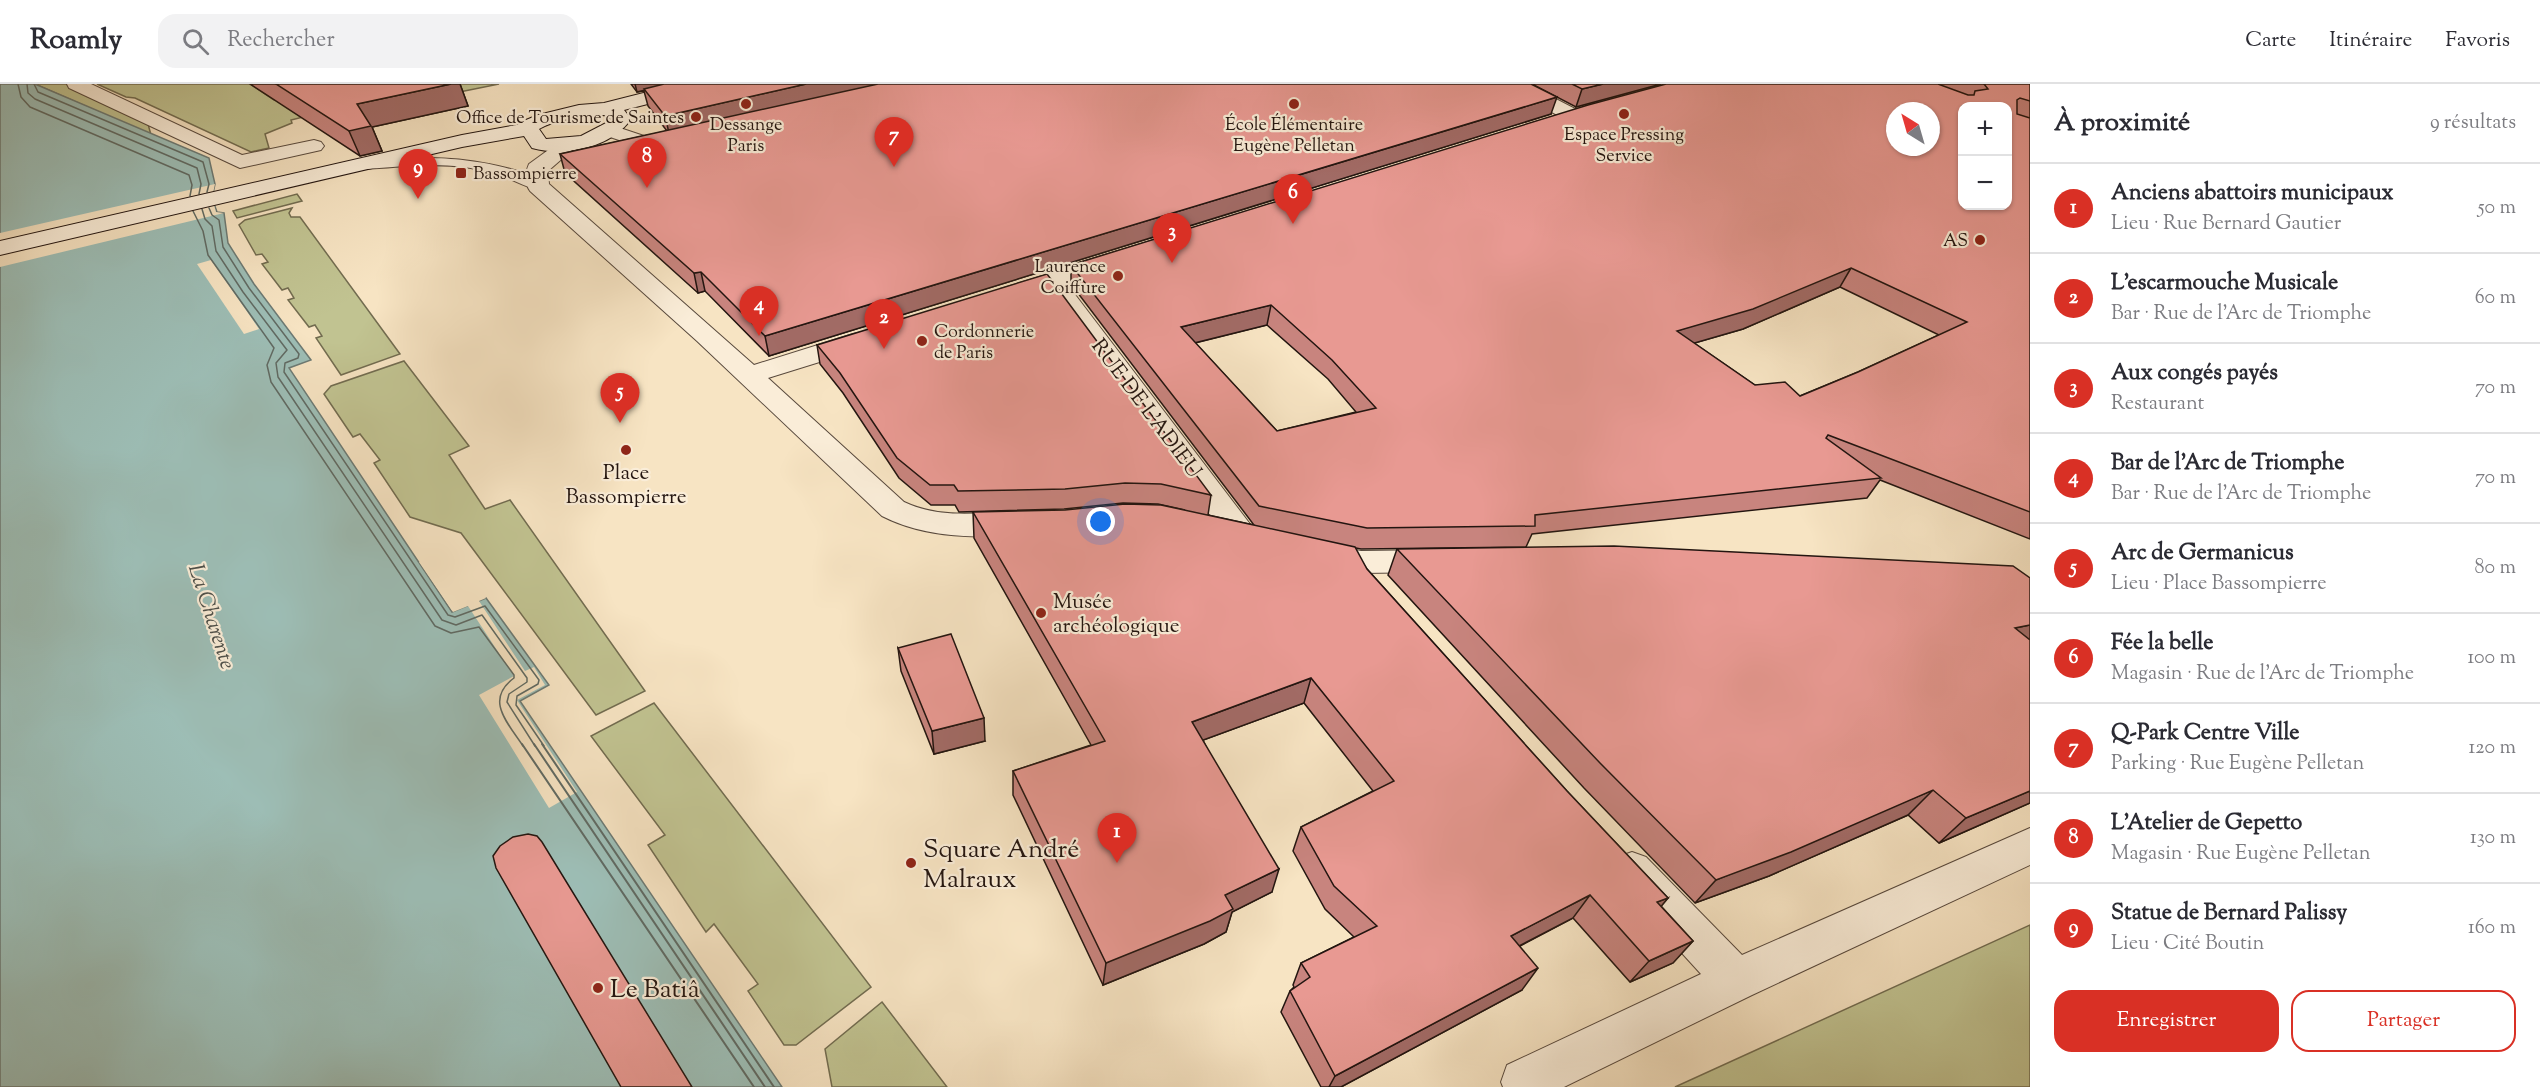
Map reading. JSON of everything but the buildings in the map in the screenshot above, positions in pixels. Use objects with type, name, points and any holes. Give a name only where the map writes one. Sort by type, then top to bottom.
[{"type":"street","points":[[76,84],[240,162],[314,146]]},
{"type":"street","points":[[0,248],[462,141],[529,129],[533,124],[545,119],[599,103],[630,101],[704,84]]},
{"type":"street","points":[[1512,84],[1583,114],[1541,126]]},
{"type":"street","points":[[529,129],[538,144],[551,146],[569,144],[611,131],[618,126],[621,119],[616,113],[599,103]]},
{"type":"street","points":[[611,131],[649,144],[697,136]]},
{"type":"street","points":[[569,144],[537,169],[538,186],[749,375],[893,509],[904,516],[924,522],[950,525],[1040,522]]},
{"type":"street","points":[[985,301],[1136,254]]},
{"type":"street","name":"RUE DE L'ADIEU","points":[[1052,280],[1268,542]]},
{"type":"street","points":[[749,375],[884,333]]},
{"type":"street","points":[[1200,526],[1361,562],[1471,560]]},
{"type":"street","points":[[1361,562],[1373,585],[1381,594]]},
{"type":"street","points":[[1608,845],[1736,980]]},
{"type":"street","points":[[1524,1082],[1736,980],[2030,846]]},
{"type":"lane","points":[[357,165],[437,162],[474,165],[494,169],[538,186]]},
{"type":"green space","points":[[35,84],[66,84],[148,124],[151,135]]},
{"type":"green space","points":[[97,84],[250,84],[274,100],[325,84],[499,84],[430,98],[395,94],[291,120],[292,123],[265,134],[269,148],[251,152],[135,98],[126,97]]},
{"type":"green space","points":[[297,194],[302,201],[237,218],[233,211]]},
{"type":"green space","points":[[292,208],[289,213],[291,217],[300,217],[400,354],[341,375],[316,338],[322,336],[315,325],[309,327],[288,300],[294,298],[288,288],[282,290],[262,264],[268,262],[262,254],[256,255],[239,225],[245,220]]},
{"type":"green space","points":[[404,361],[469,446],[449,455],[485,509],[510,500],[645,691],[596,715],[461,533],[410,517],[374,463],[380,460],[360,434],[353,437],[324,394],[331,386]]},
{"type":"green space","points":[[654,703],[871,987],[796,1045],[784,1045],[748,991],[758,984],[714,924],[706,932],[648,845],[665,835],[591,736]]},
{"type":"green space","points":[[2030,925],[2030,1087],[1675,1087]]},
{"type":"green space","points":[[882,1002],[947,1087],[832,1087],[825,1049]]},
{"type":"water","name":"La Charente","points":[[0,84],[35,84],[209,158],[215,184],[212,198],[217,212],[224,213],[228,243],[254,284],[311,360],[289,368],[452,612],[486,598],[549,685],[520,701],[782,1087],[0,1087]]},
{"type":"pier","points":[[215,184],[212,198],[216,212],[224,213],[0,267],[0,233]]},
{"type":"pier","points":[[211,260],[259,329],[244,334],[197,264]]},
{"type":"pier","points":[[422,561],[454,608],[484,595],[486,598],[479,601],[525,671],[534,667],[545,685],[517,700],[577,792],[549,808],[479,695],[514,676],[468,606],[453,612],[419,562]]},
{"type":"place","name":"Dessange Paris","points":[[746,104]]},
{"type":"place","name":"École Élémentaire Eugène Pelletan","points":[[1294,104]]},
{"type":"place","name":"Espace Pressing Service","points":[[1624,114]]},
{"type":"place","name":"Office de Tourisme de Saintes","points":[[696,117]]},
{"type":"place","name":"Q-Park Centre Ville","points":[[894,167]]},
{"type":"place","name":"Bassompierre","points":[[461,173]]},
{"type":"place","name":"L'Atelier de Gepetto","points":[[647,188]]},
{"type":"place","name":"Statue de Bernard Palissy","points":[[418,199]]},
{"type":"place","name":"Fée la belle","points":[[1293,224]]},
{"type":"place","name":"AS","points":[[1980,240]]},
{"type":"place","name":"Aux congés payés","points":[[1172,263]]},
{"type":"place","name":"Laurence Coiffure","points":[[1118,276]]},
{"type":"place","name":"Bar de l'Arc de Triomphe","points":[[759,336]]},
{"type":"place","name":"Cordonnerie de Paris","points":[[922,341]]},
{"type":"place","name":"L'escarmouche Musicale","points":[[884,349]]},
{"type":"place","name":"Arc de Germanicus","points":[[620,423]]},
{"type":"place","name":"Place Bassompierre","points":[[626,450]]},
{"type":"place","name":"Musée archéologique","points":[[1041,613]]},
{"type":"place","name":"Square André Malraux","points":[[911,863]]},
{"type":"place","name":"Anciens abattoirs municipaux","points":[[1117,863]]},
{"type":"place","name":"Le Batiâ","points":[[598,988]]}]
